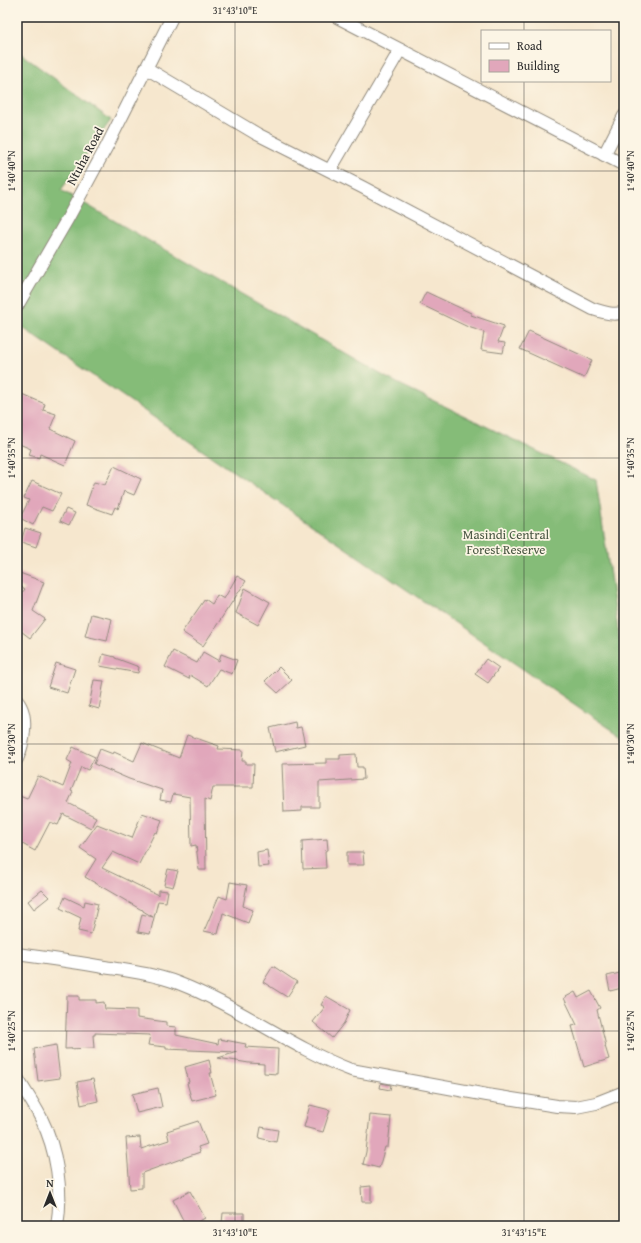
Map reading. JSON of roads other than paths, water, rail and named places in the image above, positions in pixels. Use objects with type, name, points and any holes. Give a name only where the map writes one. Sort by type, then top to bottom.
[{"type":"street","name":"Ntuha Road","points":[[17,306],[82,192],[172,17]]},
{"type":"street","points":[[337,17],[624,165]]},
{"type":"street","points":[[330,170],[400,50]]},
{"type":"street","points":[[146,68],[257,134],[330,170],[593,309],[606,313],[620,314],[624,312]]},
{"type":"street","points":[[604,155],[624,116]]},
{"type":"street","points":[[17,701],[23,712],[24,736],[17,759]]},
{"type":"street","points":[[17,954],[146,973],[176,982],[203,993],[324,1059],[351,1070],[487,1095],[557,1106],[576,1107],[596,1103],[624,1092]]},
{"type":"street","points":[[17,1078],[40,1116],[51,1143],[57,1169],[59,1202],[57,1226]]},
{"type":"park label","name":"Masindi Central Forest Reserve","points":[[506,542]]}]
